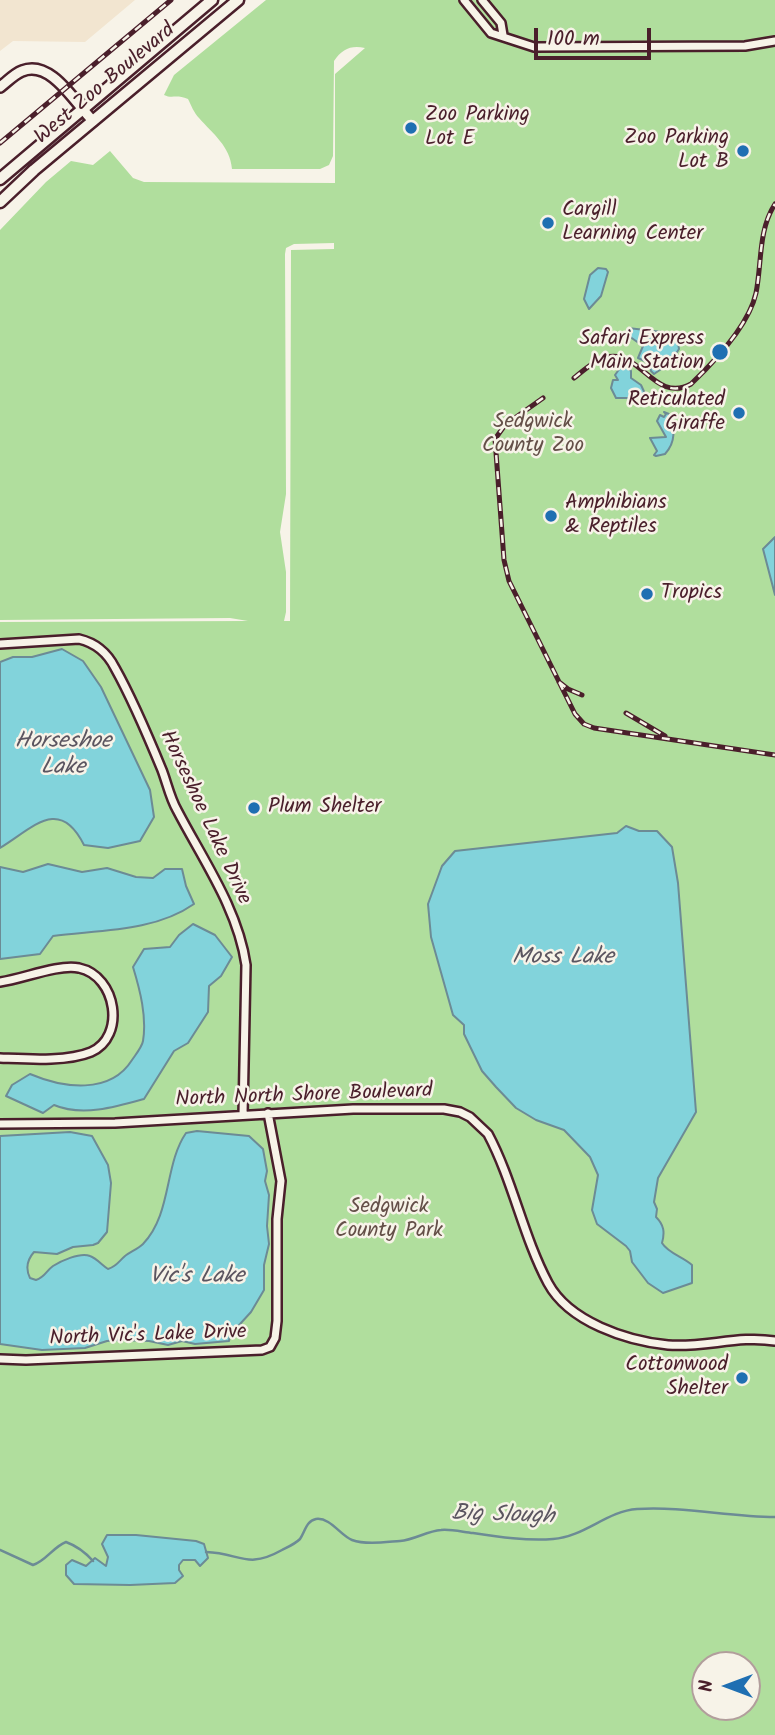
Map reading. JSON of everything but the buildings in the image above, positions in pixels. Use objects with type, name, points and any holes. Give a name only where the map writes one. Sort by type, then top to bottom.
[{"type":"main road","name":"West Zoo Boulevard","points":[[0,179],[212,0]]},
{"type":"main road","name":"West Zoo Boulevard","points":[[0,202],[238,0]]},
{"type":"street","points":[[464,0],[491,33],[534,47],[745,46],[775,41]]},
{"type":"street","points":[[482,0],[501,23],[503,35]]},
{"type":"street","points":[[0,87],[19,72],[30,69],[50,74],[93,121]]},
{"type":"street","name":"Horseshoe Lake Drive","points":[[0,644],[79,639],[91,642],[101,649],[115,667],[162,770],[176,808],[220,889],[244,947],[246,978],[243,1114]]},
{"type":"street","points":[[0,982],[63,968],[83,969],[93,974],[108,989],[113,1009],[108,1033],[101,1045],[92,1052],[52,1058],[0,1058]]},
{"type":"street","name":"North North Shore Boulevard","points":[[0,1124],[116,1123],[353,1109],[444,1109],[460,1112],[477,1122],[488,1134],[549,1284],[574,1311],[616,1332],[655,1343],[687,1345],[775,1341]]},
{"type":"street","name":"North Vic's Lake Drive","points":[[0,1359],[204,1354],[262,1350],[270,1347],[275,1338],[277,1321],[277,1219],[281,1181],[268,1113]]},
{"type":"shaded area","points":[[0,0],[135,0],[85,42],[13,41],[0,51]]},
{"type":"green space","name":"Sedgwick County Park","points":[[266,0],[775,0],[775,1735],[0,1735],[0,622],[248,621],[230,618],[0,620],[0,230],[46,182],[71,161],[93,165],[110,151],[133,178],[144,182],[335,183],[335,74],[365,48],[347,49],[334,61],[333,156],[329,165],[320,169],[232,169],[224,147],[197,116],[188,99],[164,95],[174,75]],"holes":[[[334,243],[334,249],[291,250],[290,621],[284,621],[286,572],[280,532],[286,494],[285,254],[286,248],[294,244]]]},
{"type":"water","points":[[598,268],[608,272],[601,296],[589,309],[584,299],[590,275]]},
{"type":"water","points":[[628,328],[671,333],[679,349],[670,363],[654,374],[649,363],[638,358],[643,346],[626,334]]},
{"type":"water","points":[[620,368],[628,368],[631,371],[631,378],[641,385],[647,398],[616,398],[611,388],[613,380],[618,380],[615,375]]},
{"type":"water","points":[[664,412],[669,414],[671,420],[673,440],[665,454],[656,456],[654,455],[657,451],[650,438],[666,437],[657,421],[660,415],[664,417]]},
{"type":"water","points":[[775,537],[775,595],[763,549]]},
{"type":"water","name":"Horseshoe Lake","points":[[62,649],[83,661],[101,687],[150,790],[154,817],[140,841],[108,848],[84,845],[75,830],[65,822],[55,819],[34,826],[0,848],[0,662],[13,657],[32,657]]},
{"type":"water","name":"Moss Lake","points":[[626,826],[639,831],[657,831],[672,847],[678,883],[696,1112],[658,1178],[654,1202],[656,1217],[663,1229],[662,1243],[692,1265],[692,1283],[663,1293],[648,1283],[632,1262],[626,1246],[597,1224],[592,1210],[598,1175],[590,1157],[564,1130],[536,1120],[516,1108],[482,1071],[464,1034],[464,1025],[453,1015],[431,937],[428,904],[442,866],[455,851],[617,833]]},
{"type":"water","points":[[48,864],[82,872],[107,868],[136,877],[153,878],[165,869],[182,869],[194,904],[162,920],[144,925],[53,936],[40,954],[0,959],[0,867],[23,872]]},
{"type":"water","points":[[193,924],[215,935],[232,957],[221,976],[209,986],[208,1012],[188,1043],[174,1051],[144,1099],[111,1108],[87,1110],[65,1109],[54,1105],[43,1113],[6,1096],[12,1085],[30,1074],[57,1083],[85,1085],[99,1084],[123,1071],[140,1048],[144,1032],[142,1004],[133,967],[144,949],[170,947],[179,935]]},
{"type":"water","name":"Vic's Lake","points":[[197,1131],[249,1136],[263,1149],[267,1171],[265,1181],[269,1195],[269,1244],[264,1265],[264,1290],[251,1312],[230,1335],[229,1341],[195,1344],[182,1341],[168,1345],[121,1340],[85,1348],[42,1350],[0,1344],[0,1136],[70,1132],[92,1136],[108,1165],[111,1183],[107,1232],[93,1245],[73,1247],[57,1254],[34,1252],[27,1267],[30,1278],[36,1280],[56,1264],[81,1255],[92,1257],[108,1269],[143,1244],[159,1218],[179,1146],[186,1133]]},
{"type":"water","points":[[107,1535],[196,1541],[204,1544],[208,1558],[200,1566],[195,1560],[183,1560],[179,1570],[183,1576],[175,1583],[74,1584],[66,1575],[66,1565],[72,1560],[86,1566],[95,1558],[106,1566],[108,1557],[102,1544]]},
{"type":"waterway","name":"Big Slough","points":[[206,1552],[251,1560],[260,1559],[296,1542],[308,1524],[316,1519],[326,1521],[352,1540],[376,1543],[405,1540],[445,1530],[513,1538],[553,1539],[575,1534],[616,1514],[637,1509],[775,1517]]},
{"type":"waterway","name":"Big Slough","points":[[0,1550],[33,1565],[66,1542],[74,1545],[93,1561]]},
{"type":"railway","points":[[0,143],[171,0]]},
{"type":"railway","points":[[574,378],[598,360],[619,357],[667,387],[678,388],[691,384],[730,342],[746,318],[756,293],[763,236],[775,204]]},
{"type":"railway","points":[[543,398],[505,425],[495,439],[504,560],[509,581],[575,714],[584,724],[594,728],[775,755]]},
{"type":"railway","points":[[559,682],[582,695]]},
{"type":"railway","points":[[626,713],[665,736]]},
{"type":"place","name":"Zoo Parking Lot E","points":[[411,128]]},
{"type":"place","name":"Zoo Parking Lot B","points":[[743,151]]},
{"type":"place","name":"Cargill Learning Center","points":[[548,223]]},
{"type":"place","name":"Safari Express Main Station","points":[[720,352]]},
{"type":"place","name":"Reticulated Giraffe","points":[[739,413]]},
{"type":"place","name":"Amphibians & Reptiles","points":[[551,516]]},
{"type":"place","name":"Tropics","points":[[647,594]]},
{"type":"place","name":"Plum Shelter","points":[[254,808]]},
{"type":"place","name":"Cottonwood Shelter","points":[[742,1378]]},
{"type":"park label","name":"Sedgwick County Zoo","points":[[533,435]]}]
